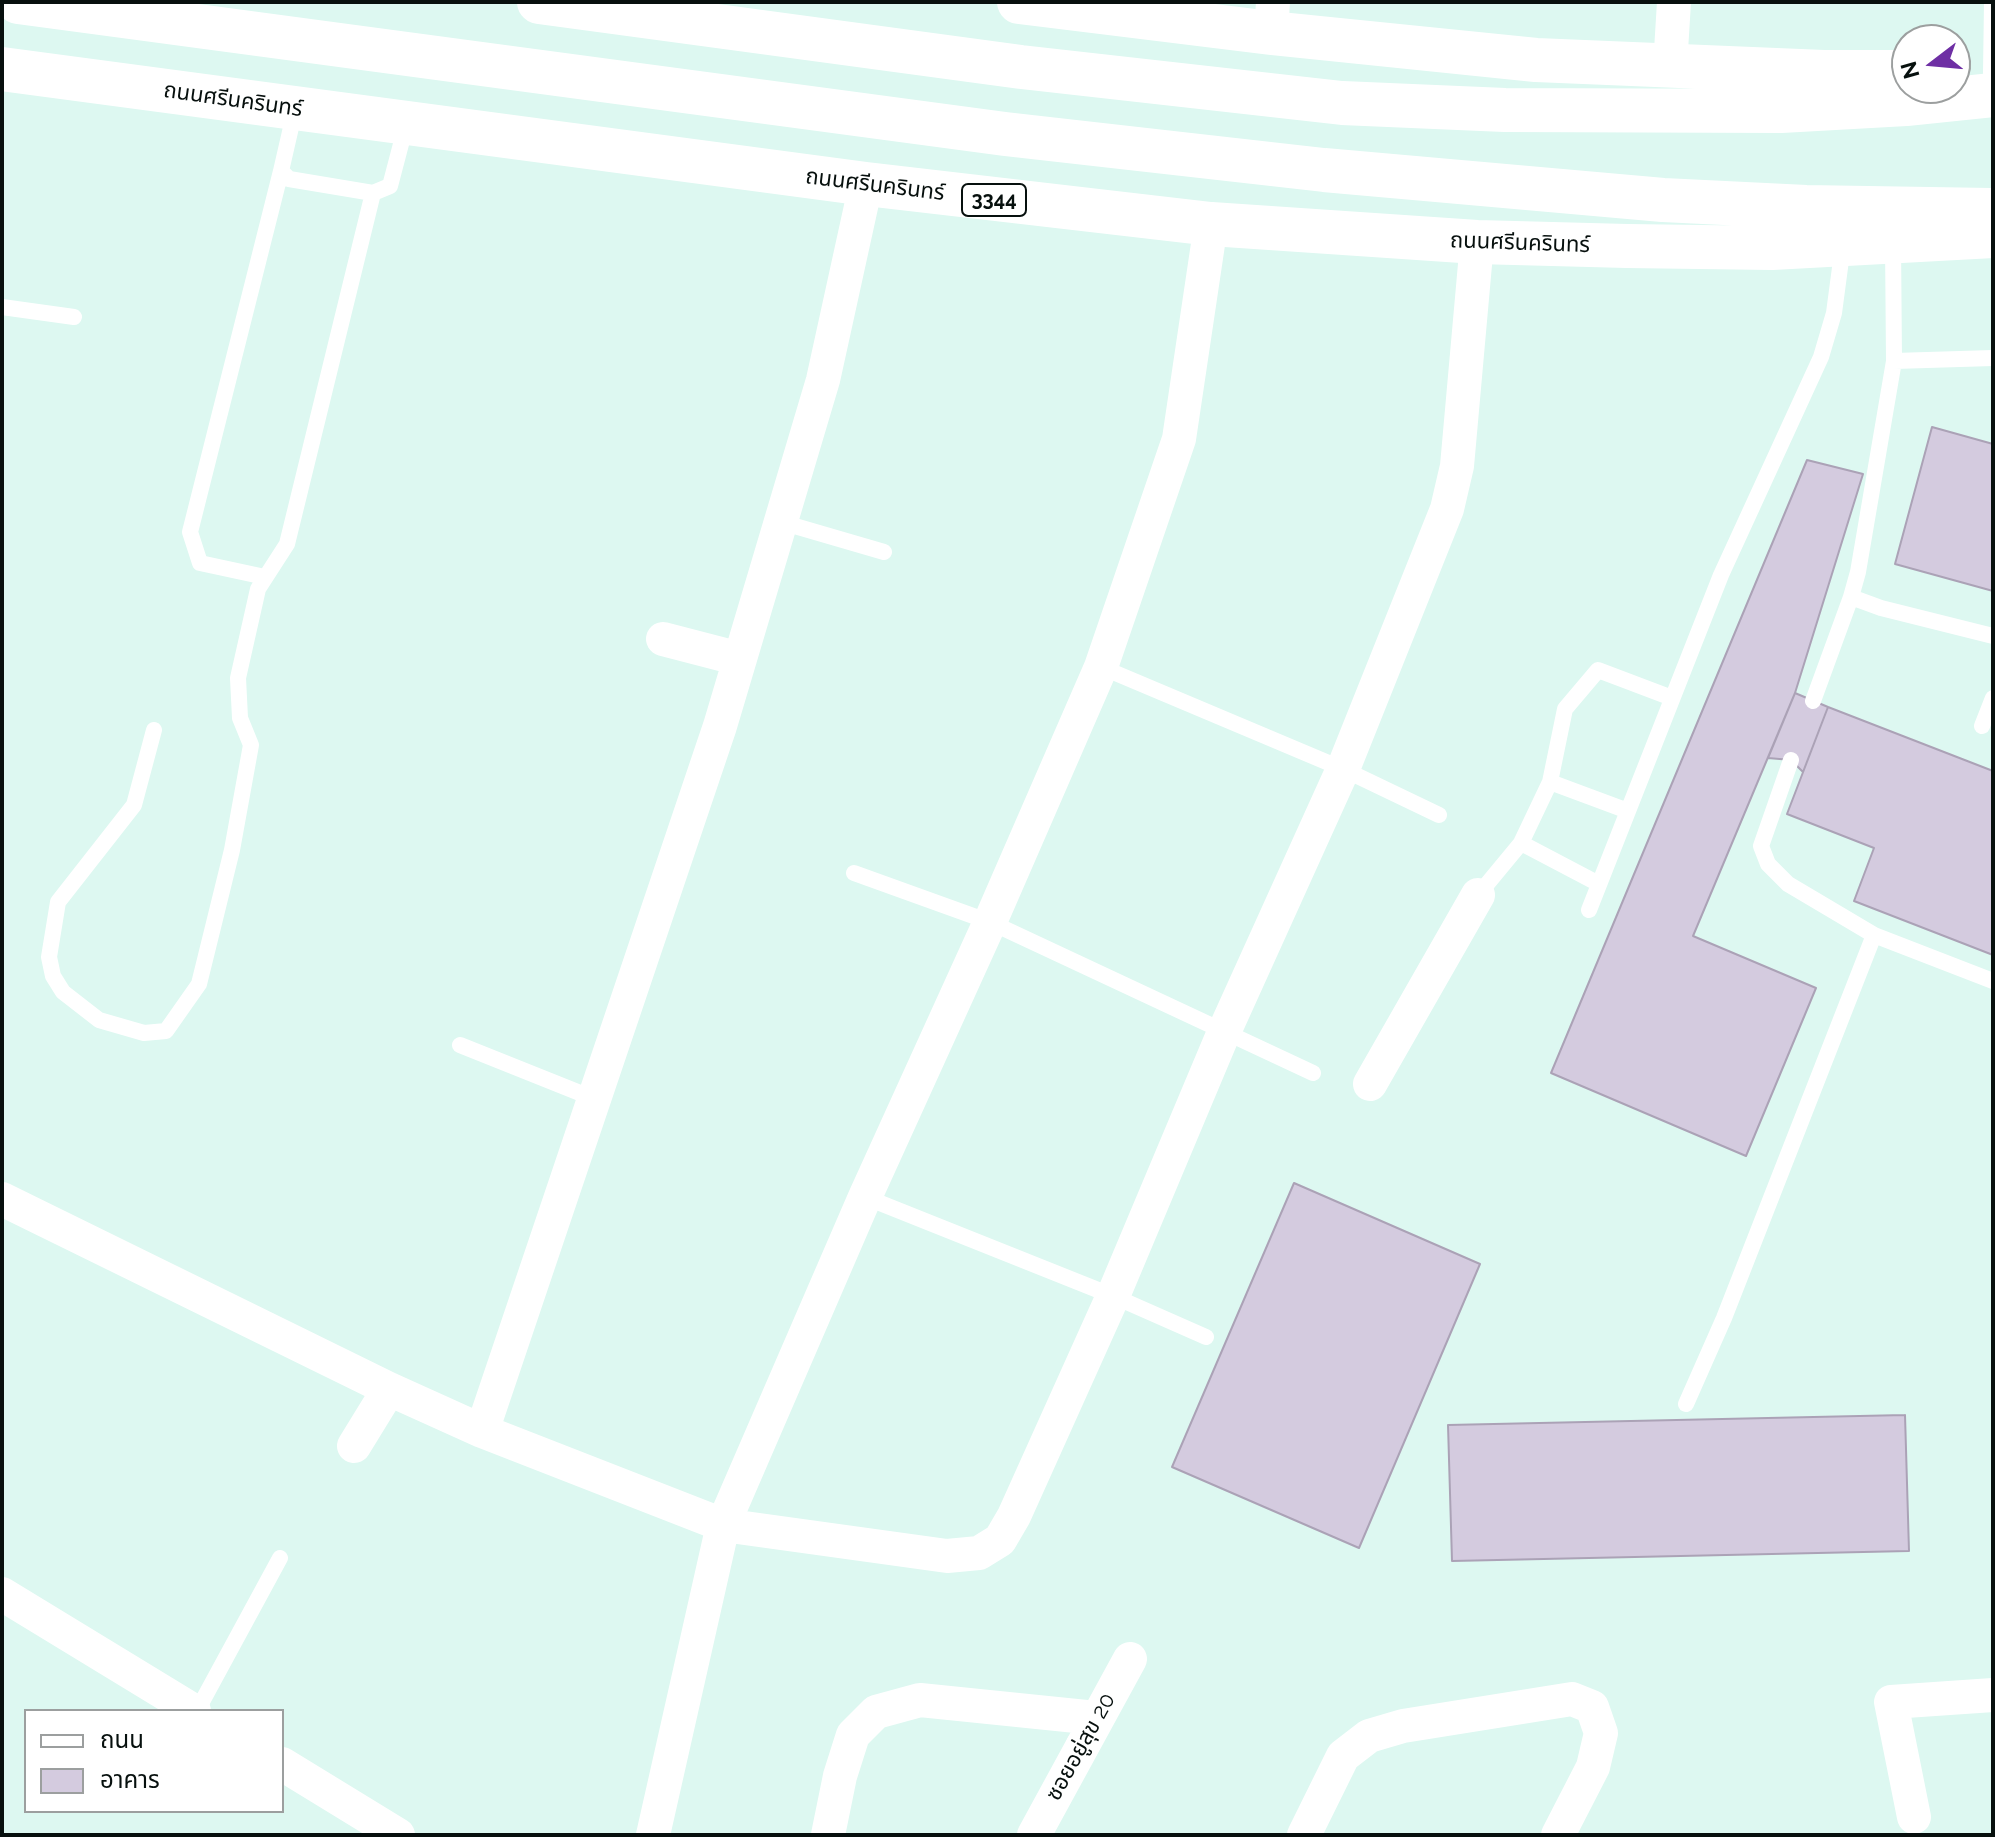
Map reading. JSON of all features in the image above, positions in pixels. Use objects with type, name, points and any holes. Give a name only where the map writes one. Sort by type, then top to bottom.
[{"type":"main road","points":[[18,2],[989,132],[1340,172],[1663,200],[1806,207],[1993,210]]},
{"type":"main road","points":[[539,2],[1021,67],[1342,103],[1505,110],[1736,112],[1906,104],[1983,78]]},
{"type":"main road","points":[[1019,2],[1272,17],[1536,60],[1670,67],[1891,72]]},
{"type":"main road","name":"ถนนศรีนครินทร์","points":[[2,69],[866,184],[1211,224],[1477,242],[1743,247],[1993,236]]},
{"type":"street","points":[[1670,67],[1674,2]]},
{"type":"street","points":[[482,1431],[740,659],[823,380],[866,184]]},
{"type":"street","points":[[653,1835],[723,1525],[1101,667],[1179,439],[1211,224]]},
{"type":"street","points":[[2,1199],[389,1389],[482,1431],[723,1525],[947,1556],[979,1553],[1000,1540],[1014,1516],[1113,1296],[1224,1032],[1343,769],[1447,509],[1457,466],[1477,242]]},
{"type":"street","points":[[663,639],[740,659]]},
{"type":"street","points":[[1370,1084],[1478,895]]},
{"type":"street","points":[[354,1446],[389,1389]]},
{"type":"street","points":[[2,1594],[193,1709]]},
{"type":"street","name":"ซอยอยู่สุข 20","points":[[1034,1835],[1130,1659]]},
{"type":"street","points":[[1914,1817],[1891,1702],[1993,1695]]},
{"type":"street","points":[[1304,1835],[1343,1756],[1369,1736],[1403,1726],[1572,1699],[1592,1707],[1601,1733],[1593,1767],[1558,1835]]},
{"type":"street","points":[[828,1835],[840,1776],[853,1735],[876,1712],[920,1700],[1096,1718]]},
{"type":"street","points":[[284,1765],[398,1835]]},
{"type":"lane","points":[[1983,78],[1992,2]]},
{"type":"lane","points":[[265,577],[200,563],[190,532],[295,109]]},
{"type":"lane","points":[[281,171],[289,179],[373,193],[390,186],[406,123]]},
{"type":"lane","points":[[154,730],[134,805],[58,902],[49,957],[53,976],[63,992],[99,1020],[144,1033],[166,1031],[199,984],[232,850],[251,745],[240,718],[238,678],[258,589],[287,544],[373,193]]},
{"type":"lane","points":[[1813,701],[1858,572],[1894,361],[1893,242]]},
{"type":"lane","points":[[1589,910],[1721,575],[1821,357],[1834,313],[1843,245]]},
{"type":"lane","points":[[2,307],[74,317]]},
{"type":"lane","points":[[1894,361],[1993,358]]},
{"type":"lane","points":[[781,522],[884,552]]},
{"type":"lane","points":[[1851,597],[1881,608],[1993,636]]},
{"type":"lane","points":[[1101,667],[1343,769],[1439,815]]},
{"type":"lane","points":[[1478,895],[1521,843],[1550,782],[1565,709],[1598,670],[1672,698]]},
{"type":"lane","points":[[1982,726],[1993,698]]},
{"type":"lane","points":[[1791,760],[1761,846],[1768,864],[1788,884],[1874,935],[1993,981]]},
{"type":"lane","points":[[1550,782],[1628,811]]},
{"type":"lane","points":[[1521,843],[1599,884]]},
{"type":"lane","points":[[854,873],[990,922],[1313,1073]]},
{"type":"lane","points":[[1686,1404],[1724,1318],[1874,935]]},
{"type":"lane","points":[[460,1045],[595,1099]]},
{"type":"lane","points":[[865,1197],[1113,1296],[1206,1337]]},
{"type":"lane","points":[[197,1709],[280,1558]]},
{"type":"building","points":[[1932,427],[1993,444],[1993,591],[1895,564]]},
{"type":"building","points":[[1807,460],[1863,474],[1795,693],[1693,936],[1816,988],[1746,1156],[1551,1073]]},
{"type":"building","points":[[1795,693],[1828,707],[1803,772],[1791,760],[1768,758]]},
{"type":"building","points":[[1828,707],[1993,771],[1993,955],[1854,901],[1874,848],[1787,814]]},
{"type":"building","points":[[1294,1183],[1480,1264],[1359,1548],[1172,1467]]},
{"type":"building","points":[[1905,1415],[1909,1551],[1452,1561],[1448,1425]]}]
